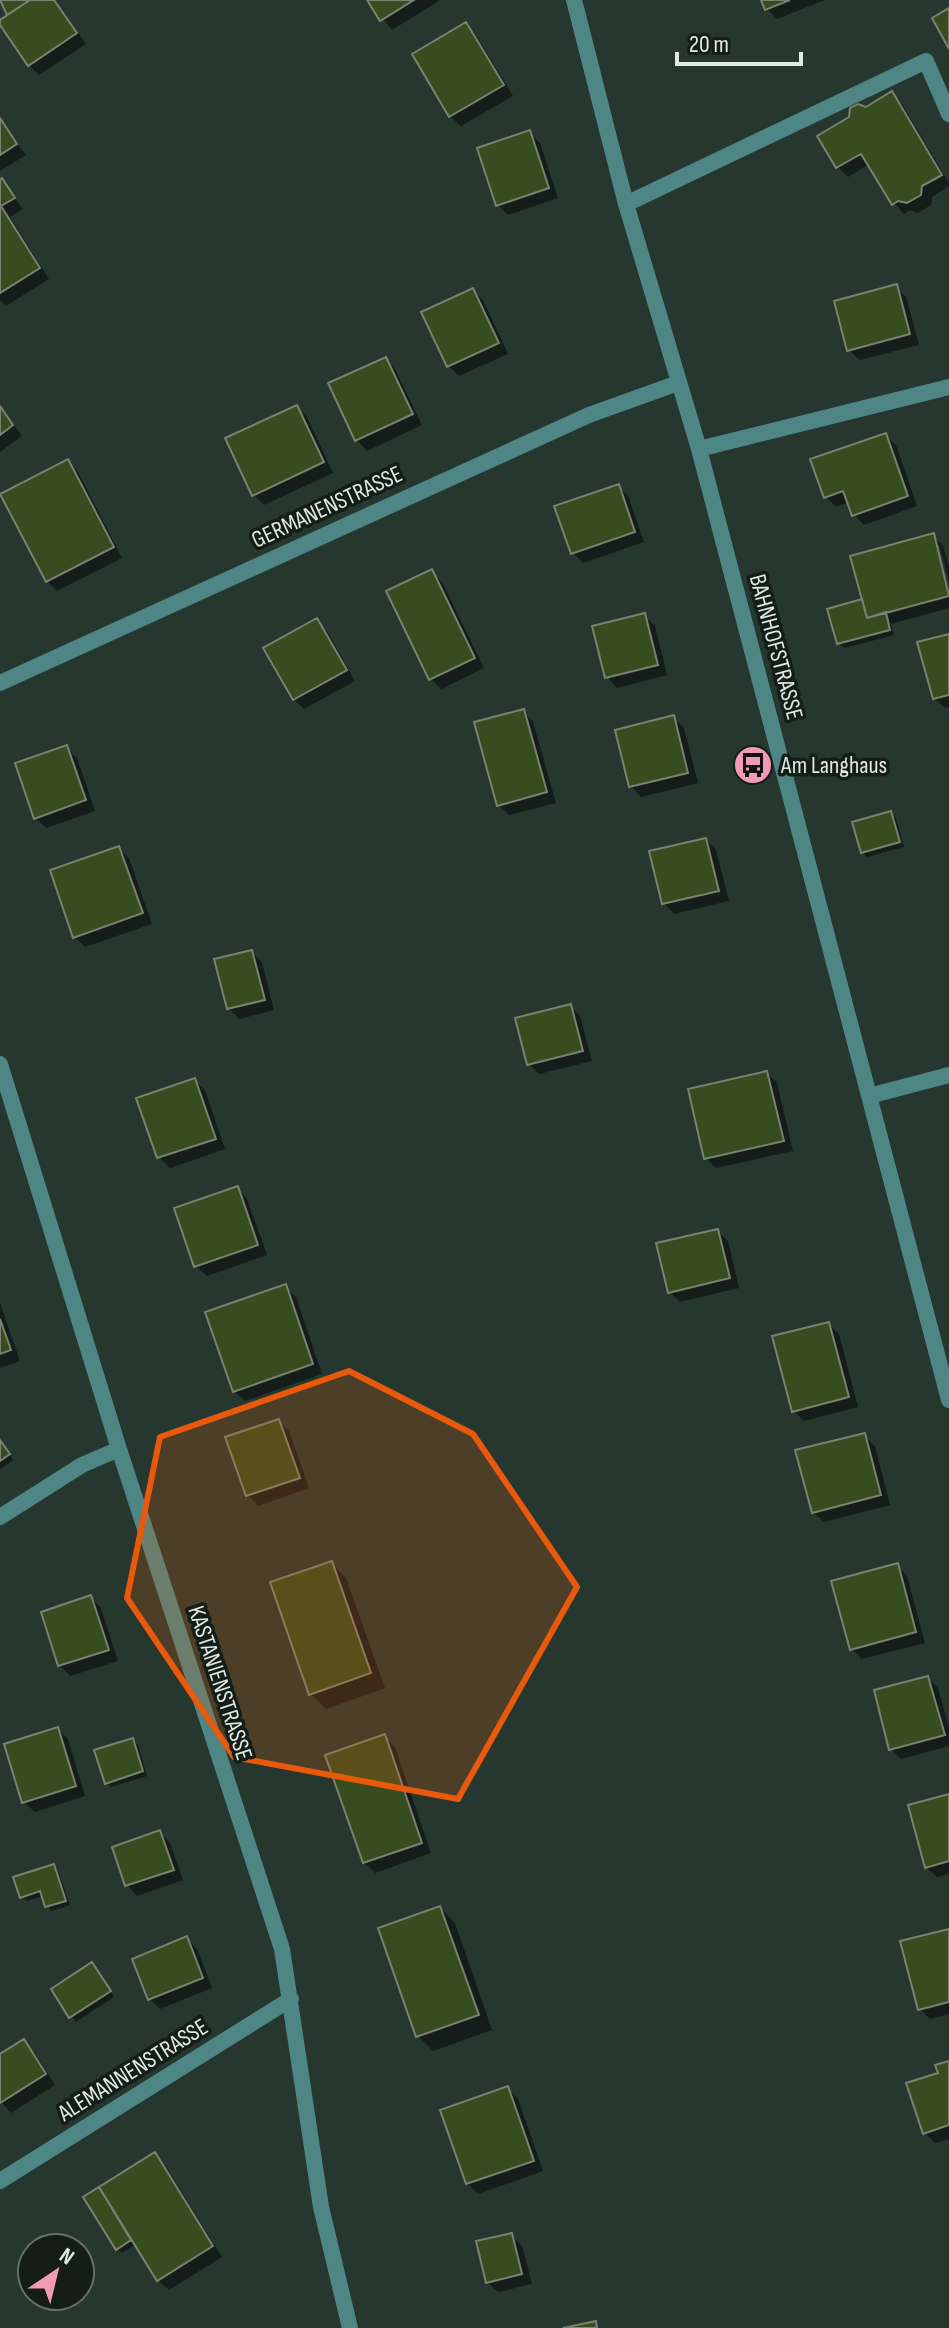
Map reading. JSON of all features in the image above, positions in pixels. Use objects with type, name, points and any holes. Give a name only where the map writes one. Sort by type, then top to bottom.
[{"type":"street","name":"BAHNHOFSTRASSE","points":[[574,0],[626,204],[699,449],[949,1400]]},
{"type":"street","points":[[626,204],[926,61],[949,114]]},
{"type":"street","name":"GERMANENSTRASSE","points":[[0,683],[589,415],[678,383]]},
{"type":"street","points":[[699,449],[949,387]]},
{"type":"street","name":"KASTANIENSTRASSE","points":[[0,1064],[119,1449],[282,1949],[321,2207],[350,2328]]},
{"type":"street","points":[[869,1096],[949,1075]]},
{"type":"street","points":[[0,1517],[82,1465],[119,1449]]},
{"type":"street","name":"ALEMANNENSTRASSE","points":[[0,2181],[291,1999]]},
{"type":"highlighted area","points":[[349,1371],[473,1434],[577,1587],[458,1799],[234,1757],[127,1598],[160,1437]]},
{"type":"building","points":[[0,0],[30,0],[7,15]]},
{"type":"building","points":[[30,0],[54,0],[77,33],[28,66],[0,25],[0,20]]},
{"type":"building","points":[[367,0],[414,0],[380,21]]},
{"type":"building","points":[[761,0],[790,0],[765,10]]},
{"type":"building","points":[[949,8],[949,49],[932,18]]},
{"type":"building","points":[[466,22],[504,85],[449,117],[412,54]]},
{"type":"building","points":[[892,91],[942,175],[922,186],[921,195],[907,203],[898,201],[892,205],[861,154],[836,168],[817,136],[849,117],[850,108],[858,104],[866,107]]},
{"type":"building","points":[[0,118],[17,144],[0,155]]},
{"type":"building","points":[[530,130],[549,188],[496,206],[477,148]]},
{"type":"building","points":[[2,178],[15,198],[1,206],[40,268],[0,293],[0,180]]},
{"type":"building","points":[[897,284],[910,334],[847,351],[834,301]]},
{"type":"building","points":[[473,288],[499,343],[447,367],[421,312]]},
{"type":"building","points":[[386,357],[413,414],[355,441],[328,383]]},
{"type":"building","points":[[297,405],[324,462],[252,496],[225,438]]},
{"type":"building","points":[[0,406],[13,425],[0,435]]},
{"type":"building","points":[[886,433],[908,496],[852,516],[843,491],[824,498],[810,459]]},
{"type":"building","points":[[68,459],[114,547],[46,582],[0,494]]},
{"type":"building","points":[[619,484],[635,532],[571,554],[554,506]]},
{"type":"building","points":[[934,533],[949,596],[867,618],[850,556]]},
{"type":"building","points":[[432,569],[475,658],[429,680],[386,591]]},
{"type":"building","points":[[862,599],[867,618],[886,612],[890,630],[837,644],[827,609]]},
{"type":"building","points":[[645,613],[658,665],[605,678],[592,626]]},
{"type":"building","points":[[317,618],[347,670],[293,700],[263,648]]},
{"type":"building","points":[[949,634],[949,695],[933,699],[917,642]]},
{"type":"building","points":[[524,709],[547,792],[497,806],[474,722]]},
{"type":"building","points":[[674,715],[688,773],[629,787],[615,730]]},
{"type":"building","points":[[67,745],[86,800],[34,819],[15,763]]},
{"type":"building","points":[[891,811],[900,842],[861,853],[852,822]]},
{"type":"building","points":[[706,838],[719,891],[662,904],[649,851]]},
{"type":"building","points":[[119,846],[143,913],[73,938],[50,870]]},
{"type":"building","points":[[252,950],[265,1000],[227,1009],[214,959]]},
{"type":"building","points":[[571,1004],[583,1051],[527,1065],[515,1018]]},
{"type":"building","points":[[767,1071],[784,1141],[704,1159],[688,1089]]},
{"type":"building","points":[[195,1078],[216,1139],[157,1158],[136,1098]]},
{"type":"building","points":[[238,1186],[258,1245],[194,1267],[174,1208]]},
{"type":"building","points":[[718,1229],[730,1278],[668,1293],[656,1243]]},
{"type":"building","points":[[286,1284],[313,1364],[233,1392],[205,1312]]},
{"type":"building","points":[[0,1319],[11,1350],[0,1354]]},
{"type":"building","points":[[829,1322],[849,1397],[792,1412],[772,1336]]},
{"type":"building","points":[[279,1419],[300,1478],[246,1496],[225,1437]]},
{"type":"building","points":[[865,1433],[881,1495],[812,1513],[795,1450]]},
{"type":"building","points":[[0,1440],[10,1454],[0,1461]]},
{"type":"building","points":[[332,1561],[371,1673],[309,1695],[270,1582]]},
{"type":"building","points":[[898,1563],[916,1632],[850,1650],[831,1581]]},
{"type":"building","points":[[91,1595],[109,1650],[58,1666],[41,1612]]},
{"type":"building","points":[[928,1676],[945,1735],[889,1750],[874,1690]]},
{"type":"building","points":[[58,1727],[76,1786],[22,1803],[4,1744]]},
{"type":"building","points":[[385,1734],[422,1843],[363,1863],[325,1755]]},
{"type":"building","points":[[133,1738],[143,1771],[105,1784],[94,1750]]},
{"type":"building","points":[[949,1794],[949,1861],[925,1868],[908,1805]]},
{"type":"building","points":[[160,1830],[174,1870],[125,1886],[112,1847]]},
{"type":"building","points":[[54,1864],[66,1901],[45,1907],[40,1891],[20,1898],[13,1877]]},
{"type":"building","points":[[440,1906],[479,2015],[416,2037],[378,1928]]},
{"type":"building","points":[[949,1929],[949,2002],[918,2010],[900,1941]]},
{"type":"building","points":[[187,1936],[203,1978],[148,2000],[132,1959]]},
{"type":"building","points":[[92,1962],[111,1991],[69,2018],[51,1989]]},
{"type":"building","points":[[24,2039],[46,2074],[0,2103],[0,2054]]},
{"type":"building","points":[[949,2061],[949,2125],[923,2134],[906,2083],[938,2073],[935,2065]]},
{"type":"building","points":[[508,2086],[534,2161],[466,2184],[440,2110]]},
{"type":"building","points":[[155,2152],[213,2246],[157,2281],[99,2187]]},
{"type":"building","points":[[99,2187],[131,2240],[116,2250],[83,2197]]},
{"type":"building","points":[[512,2233],[522,2274],[486,2283],[476,2241]]},
{"type":"building","points":[[596,2321],[597,2328],[563,2328]]},
{"type":"place","name":"Am Langhaus","points":[[753,765]]}]
